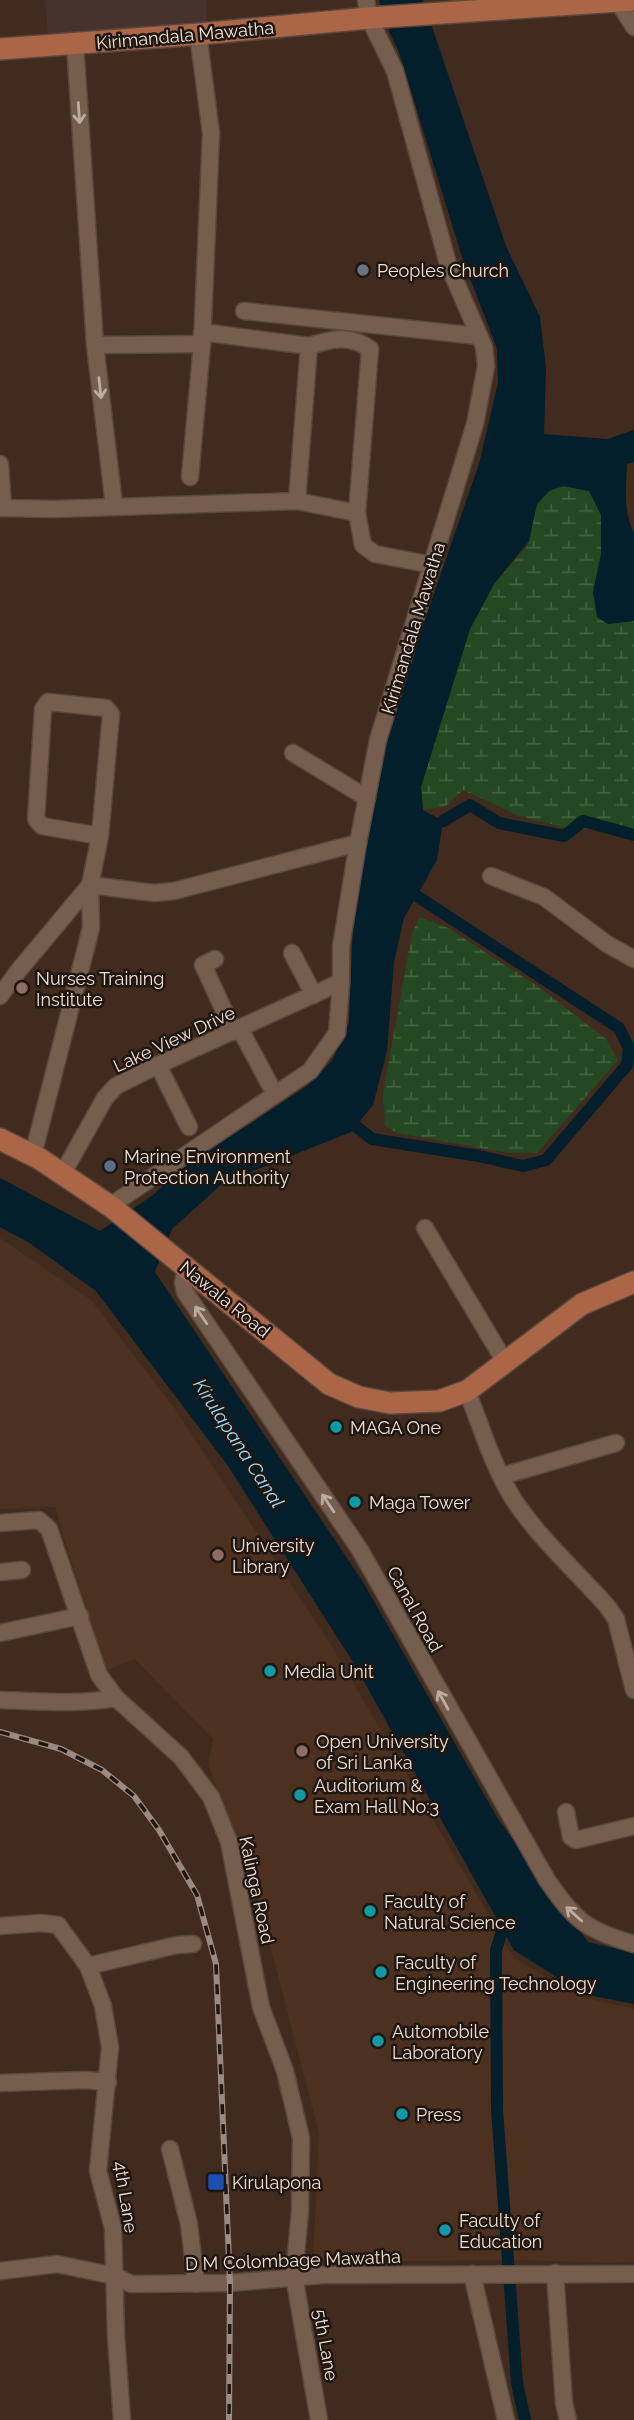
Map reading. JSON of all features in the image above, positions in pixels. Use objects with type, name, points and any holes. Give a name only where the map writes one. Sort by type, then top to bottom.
[{"type":"main road","name":"Kirimandala Mawatha","points":[[0,49],[198,34],[368,9],[440,14],[626,1]]},
{"type":"main road","name":"Nawala Road","points":[[0,1139],[63,1173],[111,1207],[329,1384],[359,1397],[390,1403],[439,1401],[467,1391]]},
{"type":"main road","points":[[467,1391],[582,1304],[633,1288]]},
{"type":"street","points":[[626,1],[634,27]]},
{"type":"street","name":"Kirimandala Mawatha","points":[[111,1207],[310,1071],[337,1033],[341,946],[378,740],[477,412],[486,366],[484,347],[449,264],[395,71],[368,9]]},
{"type":"street","points":[[190,478],[202,338],[211,133],[198,34]]},
{"type":"street","points":[[75,44],[95,345],[114,505]]},
{"type":"street","points":[[244,311],[478,336]]},
{"type":"street","points":[[95,345],[202,338],[309,346],[331,339],[358,340],[370,349],[357,513],[363,545],[375,554],[433,565]]},
{"type":"street","points":[[297,501],[309,346]]},
{"type":"street","points":[[0,464],[2,508],[297,501],[357,513]]},
{"type":"street","points":[[33,1155],[91,928],[90,885],[100,836],[111,714],[106,708],[48,702],[43,709],[36,819],[42,827],[100,836]]},
{"type":"street","points":[[293,753],[367,798]]},
{"type":"street","points":[[90,885],[154,893],[174,891],[358,843]]},
{"type":"street","points":[[491,876],[544,897],[607,944],[634,959]]},
{"type":"street","points":[[0,996],[90,885]]},
{"type":"street","points":[[292,953],[314,996]]},
{"type":"street","points":[[215,959],[203,965],[237,1031],[270,1085]]},
{"type":"street","name":"Lake View Drive","points":[[63,1173],[105,1098],[116,1086],[341,982]]},
{"type":"street","points":[[158,1065],[189,1127]]},
{"type":"street","points":[[425,1228],[505,1362]]},
{"type":"street","name":"Canal Road","points":[[180,1263],[185,1292],[360,1550],[547,1880],[568,1910],[595,1932],[634,1944]]},
{"type":"street","points":[[467,1391],[514,1499],[616,1619],[633,1682]]},
{"type":"street","points":[[502,1476],[616,1443]]},
{"type":"street","name":"Kalinga Road","points":[[0,1523],[39,1520],[49,1529],[99,1675],[116,1698],[181,1757],[211,1797],[229,1842],[261,2007],[285,2071],[301,2138],[300,2211],[294,2276]]},
{"type":"street","points":[[0,1572],[22,1570]]},
{"type":"street","points":[[0,1633],[80,1616]]},
{"type":"street","points":[[0,1700],[68,1703],[116,1698]]},
{"type":"street","points":[[566,1812],[571,1837],[576,1840],[634,1826]]},
{"type":"street","name":"4th Lane","points":[[0,1926],[41,1923],[58,1925],[88,1966],[103,2006],[110,2047],[98,2171],[113,2228],[122,2420]]},
{"type":"street","points":[[88,1966],[177,1945],[193,1944]]},
{"type":"street","points":[[0,2083],[108,2082]]},
{"type":"street","points":[[170,2149],[189,2224],[196,2284]]},
{"type":"street","name":"D M Colombage Mawatha","points":[[0,2271],[57,2264],[115,2276],[131,2284],[196,2284],[294,2276],[634,2274]]},
{"type":"street","points":[[549,2273],[568,2420]]},
{"type":"street","points":[[480,2274],[506,2420]]},
{"type":"street","name":"5th Lane","points":[[294,2276],[319,2420]]},
{"type":"shaded area","points":[[45,0],[206,0],[207,26],[48,37]]},
{"type":"shaded area","name":"Open University of Sri Lanka","points":[[0,1238],[91,1300],[173,1406],[331,1645],[514,1958],[581,1997],[634,2009],[634,2262],[313,2262],[319,2133],[260,1907],[208,1764],[213,1739],[135,1659],[105,1671],[55,1507],[0,1509]]},
{"type":"green space","points":[[563,486],[589,491],[601,515],[601,554],[593,592],[608,624],[634,621],[634,829],[566,828],[519,816],[463,790],[446,806],[423,810],[421,787],[470,629],[494,584],[528,545],[537,504],[549,491]]},
{"type":"green space","points":[[420,917],[448,928],[536,985],[606,1039],[618,1060],[537,1153],[509,1153],[397,1133],[385,1126],[383,1094],[412,933]]},
{"type":"water","name":"Kirulapana Canal","points":[[379,0],[423,0],[506,246],[540,317],[546,369],[544,434],[607,439],[634,430],[634,462],[627,464],[626,490],[628,517],[634,533],[634,621],[608,624],[597,617],[593,592],[601,554],[601,515],[589,491],[563,486],[549,491],[537,504],[529,541],[494,584],[470,629],[421,787],[423,810],[443,821],[437,860],[404,918],[394,962],[387,1051],[373,1105],[351,1132],[223,1183],[172,1229],[155,1272],[363,1582],[498,1819],[588,1942],[634,1953],[634,2004],[583,1994],[514,1950],[353,1662],[228,1466],[96,1291],[28,1242],[0,1227],[0,1178],[100,1231],[153,1195],[203,1149],[250,1124],[307,1086],[332,1061],[349,1023],[353,923],[379,767],[406,674],[479,464],[498,383],[497,349],[462,257],[399,52],[386,25]]},
{"type":"waterway","points":[[443,821],[470,805],[499,823],[564,836],[583,821],[634,835]]},
{"type":"waterway","points":[[343,1116],[372,1139],[523,1166],[546,1160],[627,1065],[629,1048],[619,1028],[403,887]]},
{"type":"waterway","points":[[507,1916],[496,1950],[497,2110],[517,2383],[525,2420]]},
{"type":"railway","points":[[0,1732],[61,1749],[102,1770],[134,1796],[159,1830],[197,1895],[216,1964],[230,2283],[229,2420]]},
{"type":"place","name":"Peoples Church","points":[[363,270]]},
{"type":"place","name":"Nurses Training Institute","points":[[22,988]]},
{"type":"place","name":"Marine Environment Protection Authority","points":[[110,1166]]},
{"type":"place","name":"MAGA One","points":[[336,1427]]},
{"type":"place","name":"Maga Tower","points":[[355,1502]]},
{"type":"place","name":"University Library","points":[[218,1555]]},
{"type":"place","name":"Media Unit","points":[[270,1671]]},
{"type":"place","name":"Open University of Sri Lanka","points":[[302,1751]]},
{"type":"place","name":"Auditorium & Exam Hall No:3","points":[[300,1795]]},
{"type":"place","name":"Faculty of Natural Science","points":[[370,1911]]},
{"type":"place","name":"Faculty of Engineering Technology","points":[[381,1972]]},
{"type":"place","name":"Automobile Laboratory","points":[[378,2041]]},
{"type":"place","name":"Press","points":[[402,2114]]},
{"type":"place","name":"Kirulapona","points":[[216,2182]]},
{"type":"place","name":"Faculty of Education","points":[[445,2230]]}]
